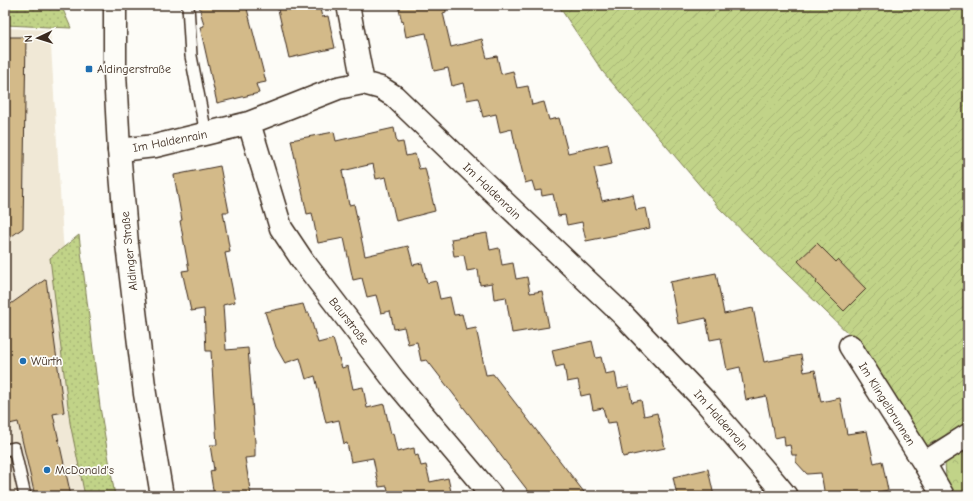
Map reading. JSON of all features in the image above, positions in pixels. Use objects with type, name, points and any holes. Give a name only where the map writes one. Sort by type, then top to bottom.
[{"type":"street","name":"Aldinger Straße","points":[[115,5],[115,73],[119,150],[127,244],[145,394],[162,496]]},
{"type":"street","points":[[348,5],[362,83]]},
{"type":"street","name":"Im Haldenrain","points":[[119,150],[155,146],[249,123],[338,88],[362,83],[381,88],[394,96],[622,314],[704,400],[786,496]]},
{"type":"street","name":"Baurstraße","points":[[249,123],[281,228],[303,261],[394,380],[492,496]]},
{"type":"street","name":"Im Klingelbrunnen","points":[[850,346],[924,463],[943,496]]},
{"type":"street","points":[[924,463],[968,435]]},
{"type":"lane","points":[[188,5],[191,56],[206,134]]},
{"type":"lane","points":[[5,450],[14,448],[25,496]]},
{"type":"shaded area","points":[[5,28],[50,30],[63,240],[90,419],[108,496],[5,496]]},
{"type":"green space","points":[[5,5],[61,5],[71,28],[5,25]]},
{"type":"green space","points":[[558,5],[968,5],[968,422],[921,449],[856,341],[720,209],[603,72]]},
{"type":"green space","points":[[79,235],[100,407],[115,496],[85,496],[70,423],[50,258]]},
{"type":"green space","points":[[968,447],[968,496],[950,496],[947,491],[945,463]]},
{"type":"building","points":[[199,5],[246,5],[266,82],[256,84],[259,93],[217,103],[200,27],[204,26]]},
{"type":"building","points":[[277,5],[319,5],[322,17],[328,16],[335,48],[289,58]]},
{"type":"building","points":[[398,5],[446,5],[446,12],[443,13],[451,47],[482,39],[487,58],[497,56],[501,74],[513,71],[517,88],[528,86],[532,105],[544,102],[549,120],[559,118],[568,153],[608,144],[612,164],[594,168],[602,201],[633,194],[636,210],[646,208],[650,228],[586,241],[582,222],[567,225],[565,215],[558,216],[553,194],[542,196],[541,190],[535,191],[532,181],[525,183],[512,129],[500,132],[496,114],[483,117],[478,98],[467,100],[463,83],[452,86],[448,68],[434,71],[426,33],[406,37]]},
{"type":"building","points":[[5,37],[26,37],[23,228],[5,241]]},
{"type":"building","points":[[394,128],[397,143],[403,142],[406,156],[415,154],[419,169],[425,168],[435,211],[396,221],[386,177],[376,179],[373,164],[342,171],[349,205],[354,204],[365,256],[408,246],[413,265],[422,263],[427,283],[436,281],[440,299],[450,297],[454,315],[462,314],[466,330],[476,328],[486,375],[493,374],[587,496],[532,496],[427,360],[421,361],[417,342],[408,344],[404,327],[394,329],[390,311],[381,313],[376,295],[367,297],[362,278],[353,280],[344,238],[318,243],[312,213],[307,214],[291,140],[334,132],[336,141]]},
{"type":"building","points":[[220,166],[229,212],[223,212],[230,252],[225,253],[235,302],[223,305],[226,350],[248,348],[255,457],[245,458],[251,496],[214,496],[210,471],[214,470],[210,445],[217,445],[211,351],[206,351],[204,309],[191,311],[182,271],[189,270],[180,221],[182,220],[174,175]]},
{"type":"building","points":[[487,233],[490,250],[499,248],[502,265],[513,263],[516,279],[527,277],[530,293],[542,291],[549,327],[512,333],[506,297],[494,299],[492,283],[480,285],[478,269],[467,271],[464,255],[454,256],[451,239]]},
{"type":"building","points":[[817,243],[836,262],[838,260],[866,289],[844,311],[816,283],[817,281],[798,261]]},
{"type":"building","points":[[716,273],[724,314],[753,308],[764,362],[801,355],[804,372],[815,370],[821,402],[840,398],[847,434],[867,431],[874,463],[882,461],[888,490],[859,496],[825,496],[821,473],[807,474],[796,462],[796,455],[792,455],[790,445],[785,446],[784,436],[775,438],[766,396],[746,400],[740,367],[727,370],[721,338],[710,340],[706,318],[678,324],[670,282]]},
{"type":"building","name":"Würth","points":[[46,279],[64,412],[53,414],[71,496],[35,496],[18,422],[5,425],[5,308]]},
{"type":"building","points":[[303,304],[306,313],[309,313],[318,343],[333,339],[342,368],[348,366],[353,389],[363,387],[367,408],[384,404],[397,452],[414,448],[415,456],[418,455],[421,466],[426,465],[430,482],[448,478],[452,496],[389,496],[387,486],[379,487],[373,458],[351,462],[347,443],[344,444],[339,420],[326,423],[315,376],[306,379],[300,358],[285,363],[276,347],[265,312]]},
{"type":"building","points":[[592,341],[596,358],[601,357],[605,374],[615,372],[618,388],[629,386],[632,402],[641,400],[644,416],[657,413],[665,448],[623,457],[616,422],[607,423],[603,408],[593,410],[590,394],[581,396],[578,380],[567,382],[564,365],[556,367],[552,350]]},
{"type":"building","points":[[708,469],[714,496],[677,496],[673,477]]},
{"type":"place","name":"Aldingerstraße","points":[[89,69]]},
{"type":"place","name":"Würth","points":[[23,361]]},
{"type":"place","name":"McDonald's","points":[[47,470]]}]
